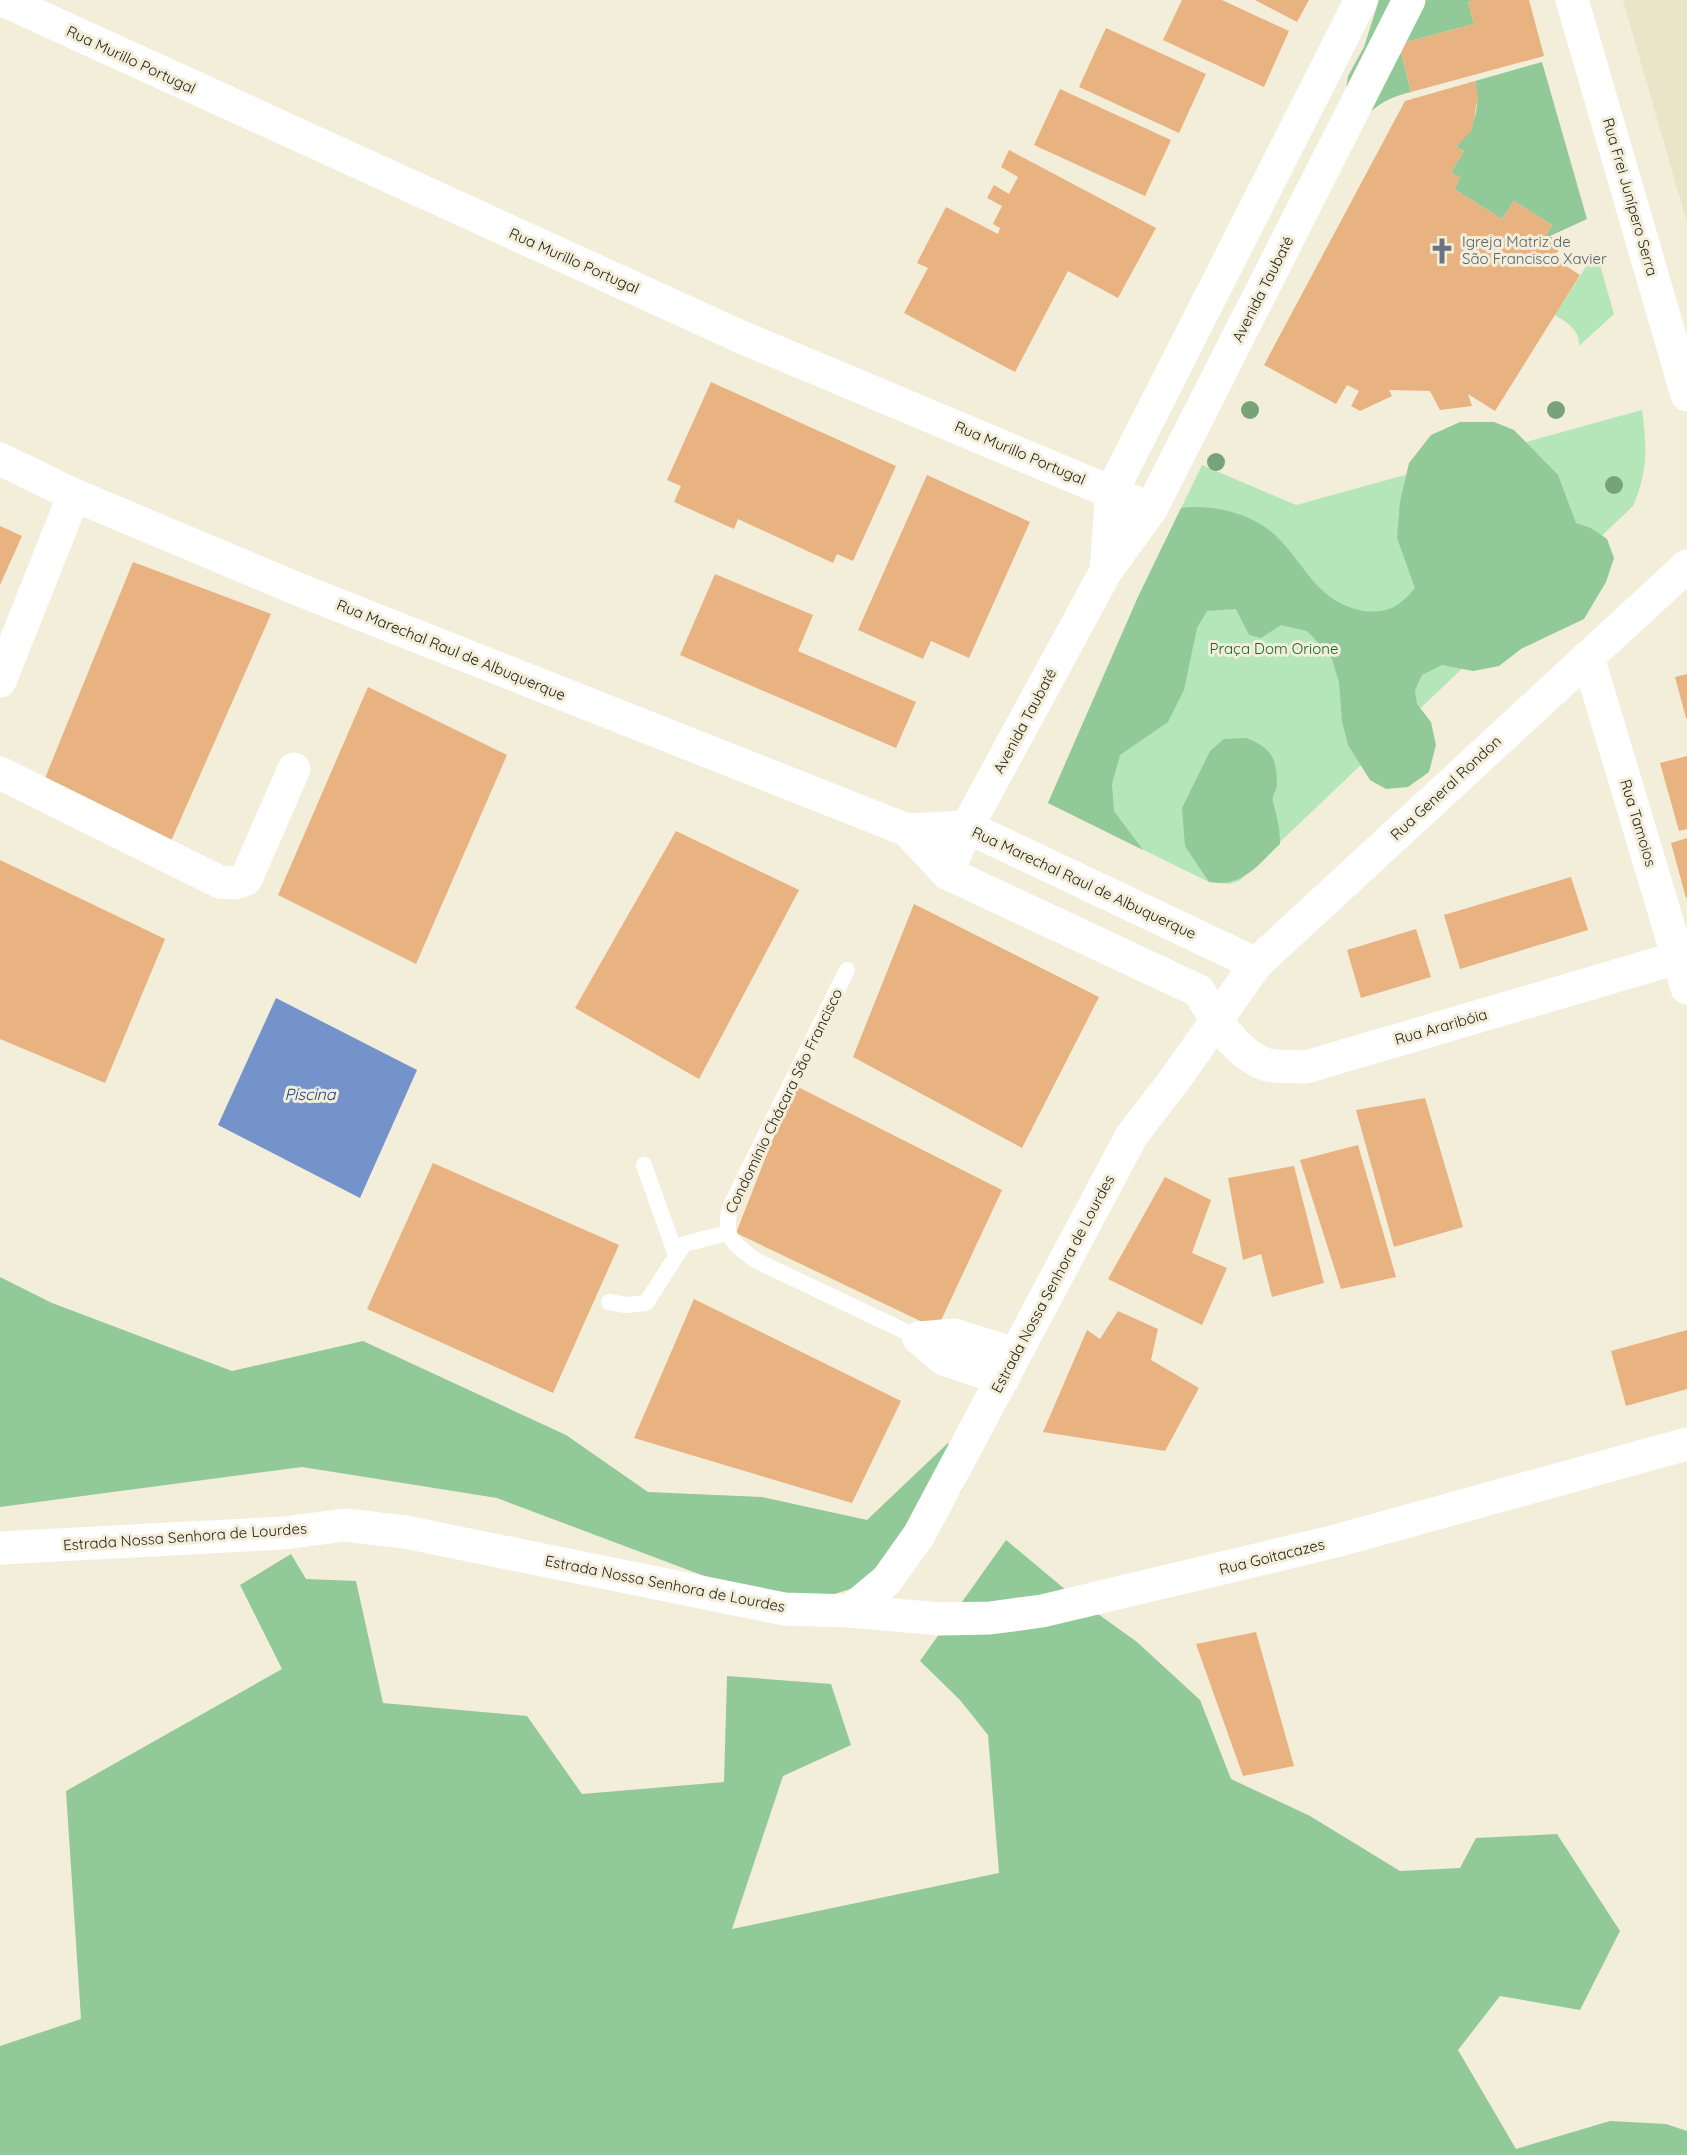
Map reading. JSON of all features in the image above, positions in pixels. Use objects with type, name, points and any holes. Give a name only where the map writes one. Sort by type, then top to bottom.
[{"type":"street","name":"Rua Murillo Portugal","points":[[3,0],[739,336],[1112,491],[1150,509]]},
{"type":"street","name":"Avenida Taubaté","points":[[1106,571],[1112,491],[1361,0]]},
{"type":"street","name":"Avenida Taubaté","points":[[947,873],[967,828],[1106,571],[1150,509],[1409,0]]},
{"type":"street","name":"Rua Frei Junípero Serra","points":[[1572,0],[1687,395]]},
{"type":"street","name":"Rua Marechal Raul de Albuquerque","points":[[0,459],[74,495],[300,590],[907,830],[967,828],[1256,964]]},
{"type":"street","points":[[0,681],[74,495]]},
{"type":"street","name":"Rua General Rondon","points":[[1216,1020],[1256,964],[1687,566]]},
{"type":"street","name":"Rua Tamoios","points":[[1588,657],[1683,956],[1687,988]]},
{"type":"street","points":[[0,773],[220,882],[234,883],[246,879],[294,769]]},
{"type":"street","name":"Rua Marechal Raul de Albuquerque","points":[[907,830],[947,873],[1199,990],[1216,1020]]},
{"type":"street","name":"Rua Araribóia","points":[[1216,1020],[1243,1050],[1265,1064],[1306,1066],[1683,956]]},
{"type":"street","name":"Estrada Nossa Senhora de Lourdes","points":[[0,1548],[284,1533],[345,1525],[405,1532],[784,1609],[850,1611],[887,1580],[920,1535],[1132,1135],[1216,1020]]},
{"type":"street","points":[[919,1338],[954,1335],[1009,1366]]},
{"type":"street","name":"Rua Goitacazes","points":[[850,1611],[940,1619],[990,1618],[1042,1611],[1336,1541],[1687,1444]]},
{"type":"lane","name":"Condomínio Chácara São Francisco","points":[[847,970],[730,1205],[725,1225],[732,1242],[755,1260],[919,1338]]},
{"type":"lane","points":[[644,1165],[676,1255]]},
{"type":"lane","name":"Condomínio Chácara São Francisco","points":[[609,1302],[626,1305],[645,1303],[676,1255],[688,1241],[728,1233]]},
{"type":"shaded area","points":[[1623,0],[1687,0],[1687,223]]},
{"type":"green space","points":[[1379,0],[1475,0],[1468,2],[1474,24],[1399,44],[1411,92],[1384,102],[1363,119],[1345,95],[1348,76],[1364,47]]},
{"type":"green space","points":[[1542,62],[1587,219],[1550,236],[1545,244],[1542,242],[1552,225],[1514,201],[1502,219],[1454,189],[1460,178],[1451,172],[1464,151],[1456,147],[1468,132],[1475,117],[1477,91],[1475,81]]},
{"type":"green space","points":[[1596,251],[1614,314],[1579,346],[1575,331],[1555,315]]},
{"type":"green space","name":"Praça Dom Orione","points":[[1642,410],[1645,436],[1644,470],[1633,506],[1239,881],[1229,884],[1209,882],[1048,803],[1138,597],[1202,465],[1296,505]]},
{"type":"green space","points":[[1460,422],[1494,422],[1514,430],[1558,475],[1576,523],[1591,528],[1607,539],[1614,558],[1606,582],[1584,619],[1521,649],[1499,666],[1473,671],[1442,665],[1422,675],[1415,690],[1417,704],[1431,722],[1436,745],[1429,772],[1408,787],[1386,789],[1370,780],[1348,745],[1342,721],[1339,682],[1331,656],[1307,631],[1281,625],[1261,638],[1249,635],[1236,609],[1207,611],[1197,628],[1184,690],[1168,722],[1120,755],[1112,784],[1114,811],[1143,850],[1048,803],[1138,597],[1181,508],[1215,508],[1249,518],[1269,530],[1281,541],[1310,578],[1333,598],[1347,606],[1364,611],[1387,610],[1399,604],[1415,588],[1397,538],[1400,502],[1409,463],[1431,435]]},
{"type":"green space","points":[[1246,738],[1261,745],[1274,760],[1277,784],[1273,800],[1280,844],[1241,878],[1221,883],[1209,882],[1185,846],[1182,808],[1210,751],[1224,739]]},
{"type":"green space","points":[[0,1277],[52,1303],[232,1371],[363,1341],[566,1435],[648,1492],[762,1497],[867,1520],[948,1443],[973,1464],[961,1492],[870,1583],[789,1608],[497,1498],[302,1467],[0,1507]]},
{"type":"green space","points":[[1006,1540],[1073,1596],[1137,1642],[1200,1700],[1231,1779],[1310,1816],[1400,1871],[1460,1868],[1476,1838],[1557,1834],[1620,1931],[1580,2010],[1500,1996],[1458,2050],[1516,2149],[1610,2121],[1666,2124],[1687,2131],[1687,2155],[0,2155],[0,2046],[81,2019],[66,1791],[282,1669],[240,1585],[291,1554],[306,1579],[356,1581],[383,1703],[527,1716],[582,1794],[724,1782],[727,1676],[831,1684],[851,1745],[783,1776],[732,1929],[999,1873],[988,1735],[960,1700],[920,1661]]},
{"type":"water","name":"Piscina","points":[[276,998],[417,1070],[360,1198],[218,1125]]},
{"type":"building","points":[[1182,0],[1222,0],[1289,31],[1264,87],[1163,40]]},
{"type":"building","points":[[1255,0],[1309,0],[1297,22]]},
{"type":"building","points":[[1529,0],[1544,56],[1411,92],[1399,44],[1474,24],[1468,2]]},
{"type":"building","points":[[1106,28],[1206,74],[1179,133],[1079,87]]},
{"type":"building","name":"Igreja Matriz de São Francisco Xavier","points":[[1475,81],[1478,96],[1472,130],[1456,147],[1464,151],[1451,172],[1460,178],[1454,189],[1502,219],[1514,201],[1552,225],[1542,242],[1545,244],[1550,236],[1562,244],[1554,258],[1580,275],[1495,411],[1468,394],[1472,406],[1440,410],[1430,391],[1389,390],[1392,396],[1360,411],[1351,406],[1359,391],[1347,385],[1336,404],[1264,365],[1405,101]]},
{"type":"building","points":[[1060,89],[1171,140],[1145,196],[1034,145]]},
{"type":"building","points":[[1009,150],[1156,228],[1118,298],[1068,271],[1015,372],[904,313],[928,268],[917,263],[946,207],[998,234],[1000,228],[993,224],[1002,206],[987,198],[994,185],[1009,194],[1018,177],[1001,167]]},
{"type":"building","points":[[711,382],[896,466],[853,561],[837,554],[833,563],[738,519],[734,529],[674,502],[681,486],[667,480]]},
{"type":"building","points":[[927,475],[1030,522],[969,658],[931,641],[923,659],[858,630]]},
{"type":"building","points":[[0,526],[22,536],[0,585]]},
{"type":"building","points":[[133,562],[271,614],[171,841],[43,783]]},
{"type":"building","points":[[715,574],[813,615],[798,651],[916,702],[896,748],[680,655]]},
{"type":"building","points":[[1687,674],[1687,718],[1686,718],[1675,677]]},
{"type":"building","points":[[368,687],[507,755],[416,964],[278,895]]},
{"type":"building","points":[[1687,756],[1687,829],[1679,831],[1660,763]]},
{"type":"building","points":[[676,831],[799,890],[699,1079],[575,1008]]},
{"type":"building","points":[[1687,838],[1687,898],[1686,898],[1671,843]]},
{"type":"building","points":[[0,860],[165,939],[105,1083],[0,1039]]},
{"type":"building","points":[[1571,877],[1588,930],[1460,969],[1444,915]]},
{"type":"building","points":[[914,904],[1099,997],[1022,1148],[853,1057]]},
{"type":"building","points":[[1416,929],[1431,977],[1361,998],[1347,950]]},
{"type":"building","points":[[794,1085],[1002,1190],[937,1329],[736,1233]]},
{"type":"building","points":[[1425,1098],[1463,1227],[1394,1247],[1356,1110]]},
{"type":"building","points":[[1358,1145],[1396,1277],[1341,1289],[1300,1160]]},
{"type":"building","points":[[433,1163],[619,1245],[553,1393],[367,1309]]},
{"type":"building","points":[[1294,1166],[1324,1283],[1272,1297],[1261,1254],[1243,1260],[1228,1178]]},
{"type":"building","points":[[1165,1177],[1211,1200],[1192,1253],[1227,1268],[1202,1325],[1108,1279]]},
{"type":"building","points":[[694,1299],[901,1401],[852,1503],[634,1438]]},
{"type":"building","points":[[1118,1311],[1158,1329],[1151,1360],[1199,1388],[1165,1451],[1043,1432],[1087,1330],[1100,1339]]},
{"type":"building","points":[[1687,1330],[1687,1389],[1626,1406],[1611,1351]]},
{"type":"building","points":[[1256,1632],[1294,1766],[1243,1776],[1196,1644]]},
{"type":"place","name":"Igreja Matriz de São Francisco Xavier","points":[[1442,251]]}]
